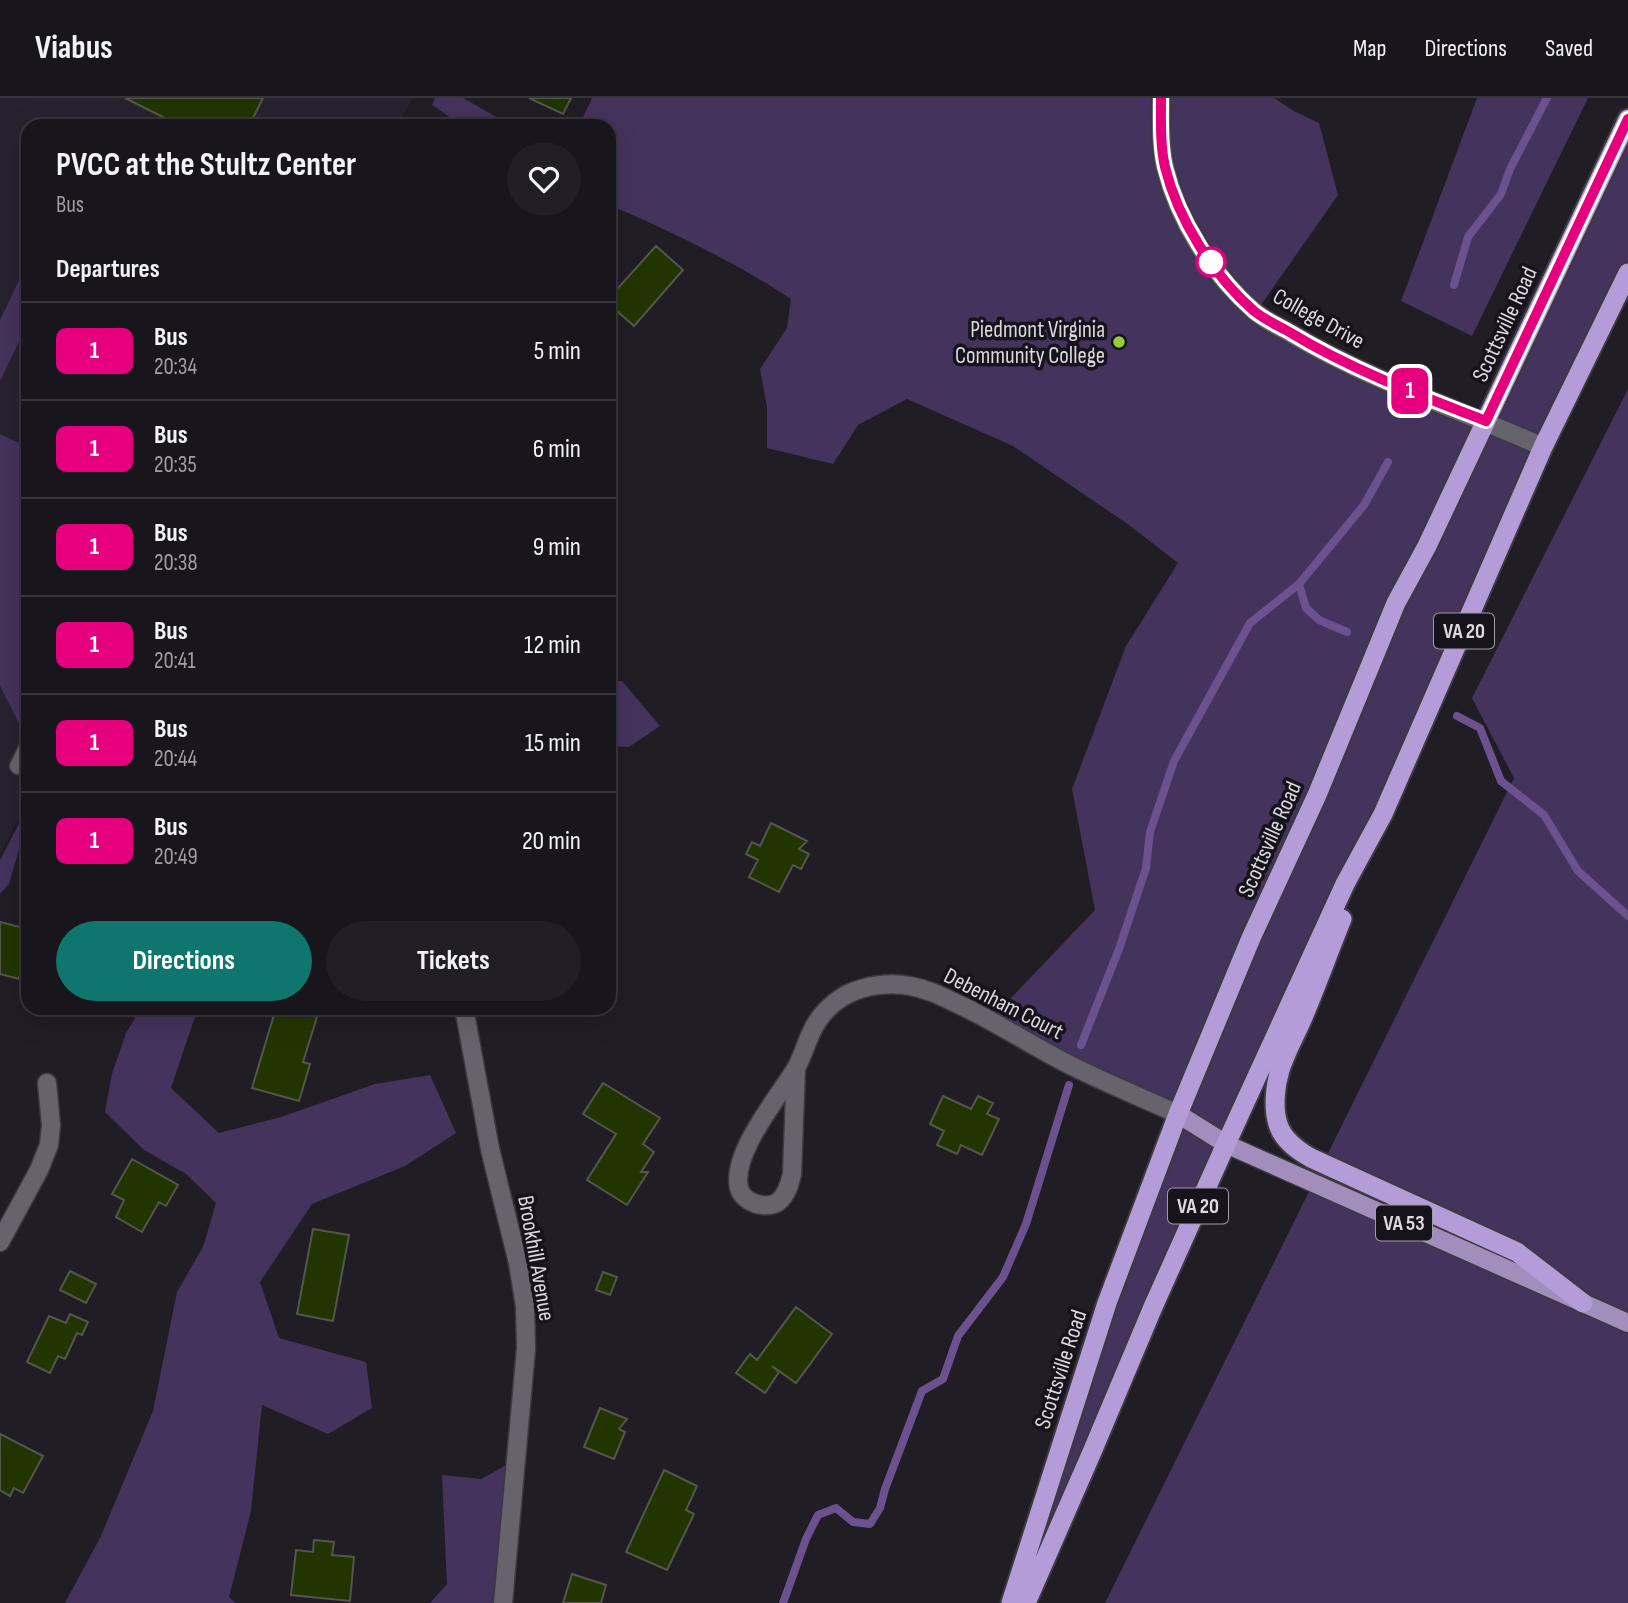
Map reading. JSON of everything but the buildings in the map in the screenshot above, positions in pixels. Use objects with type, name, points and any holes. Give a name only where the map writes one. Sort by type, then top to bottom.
[{"type":"highway","name":"Scottsville Road","points":[[1011,1603],[1107,1303],[1178,1114],[1251,938],[1317,794],[1396,603],[1427,546],[1628,119]]},
{"type":"highway","name":"VA 20","points":[[1026,1603],[1226,1144],[1345,884],[1382,814],[1543,447],[1628,273]]},
{"type":"highway","points":[[1382,814],[1280,1071],[1275,1095],[1278,1124],[1284,1137],[1295,1149],[1517,1252],[1583,1303]]},
{"type":"main road","name":"VA 53","points":[[1178,1114],[1226,1144],[1628,1323]]},
{"type":"street","name":"College Drive","points":[[1161,98],[1165,166],[1174,196],[1203,252],[1255,312],[1326,354],[1543,447]]},
{"type":"street","name":"Debenham Court","points":[[796,1068],[792,1174],[788,1189],[778,1202],[766,1206],[753,1203],[743,1196],[739,1188],[739,1168],[744,1150],[796,1068],[817,1023],[830,1006],[848,994],[883,984],[908,985],[932,991],[1071,1066],[1178,1114]]},
{"type":"street","name":"Brookhill Avenue","points":[[465,1015],[490,1149],[518,1263],[525,1306],[527,1349],[503,1603]]},
{"type":"street","points":[[0,1242],[39,1170],[49,1145],[51,1125],[47,1083]]},
{"type":"lane","points":[[18,766],[21,760]]},
{"type":"shaded area","points":[[0,98],[413,98],[401,119],[21,119],[21,814],[0,853]]},
{"type":"shaded area","points":[[435,98],[463,98],[500,119],[453,119],[432,105]]},
{"type":"shaded area","points":[[592,98],[1274,98],[1319,123],[1338,195],[1256,312],[1485,421],[1628,119],[1628,273],[1092,1452],[1011,1603],[1178,1114],[990,1020],[1095,910],[1072,789],[1126,646],[1178,563],[1129,525],[1013,446],[907,399],[858,425],[833,464],[767,448],[767,407],[760,369],[787,328],[791,299],[704,249],[616,208],[616,119],[582,119]]},
{"type":"shaded area","points":[[1477,98],[1588,98],[1472,336],[1401,301]]},
{"type":"shaded area","points":[[21,276],[21,338],[0,381],[0,320]]},
{"type":"shaded area","points":[[1628,389],[1628,1603],[1105,1603],[1514,778],[1472,698]]},
{"type":"shaded area","points":[[0,434],[21,444],[21,727],[0,686]]},
{"type":"shaded area","points":[[616,681],[622,681],[660,726],[629,747],[616,746]]},
{"type":"shaded area","points":[[21,820],[21,846],[9,884],[0,894],[0,860]]},
{"type":"shaded area","points":[[137,1015],[196,1015],[171,1088],[219,1133],[281,1117],[375,1084],[430,1075],[456,1133],[405,1166],[312,1204],[260,1282],[279,1338],[366,1362],[372,1408],[328,1434],[262,1405],[251,1511],[229,1597],[236,1603],[65,1603],[101,1536],[153,1411],[177,1292],[203,1247],[216,1203],[186,1174],[144,1150],[105,1112],[112,1074],[126,1033]]},
{"type":"shaded area","points":[[516,1460],[503,1603],[430,1603],[447,1584],[442,1475],[481,1479]]},
{"type":"waterway","points":[[1454,285],[1468,237],[1501,194],[1510,169],[1547,98]]},
{"type":"waterway","points":[[1081,1045],[1119,949],[1146,868],[1150,832],[1174,761],[1250,623],[1299,584],[1364,505],[1388,462]]},
{"type":"waterway","points":[[1299,584],[1306,608],[1319,620],[1347,632]]},
{"type":"waterway","points":[[1457,716],[1480,728],[1501,781],[1544,815],[1578,871],[1628,916]]},
{"type":"waterway","points":[[783,1603],[806,1539],[818,1515],[836,1508],[853,1522],[870,1524],[880,1508],[922,1391],[943,1379],[958,1336],[1003,1277],[1026,1224],[1069,1085]]},
{"type":"bus line","name":"1","points":[[1161,98],[1165,166],[1174,196],[1203,252],[1255,312],[1326,354],[1486,421],[1628,119]]},
{"type":"place","name":"Piedmont Virginia Community College","points":[[1119,342]]}]
